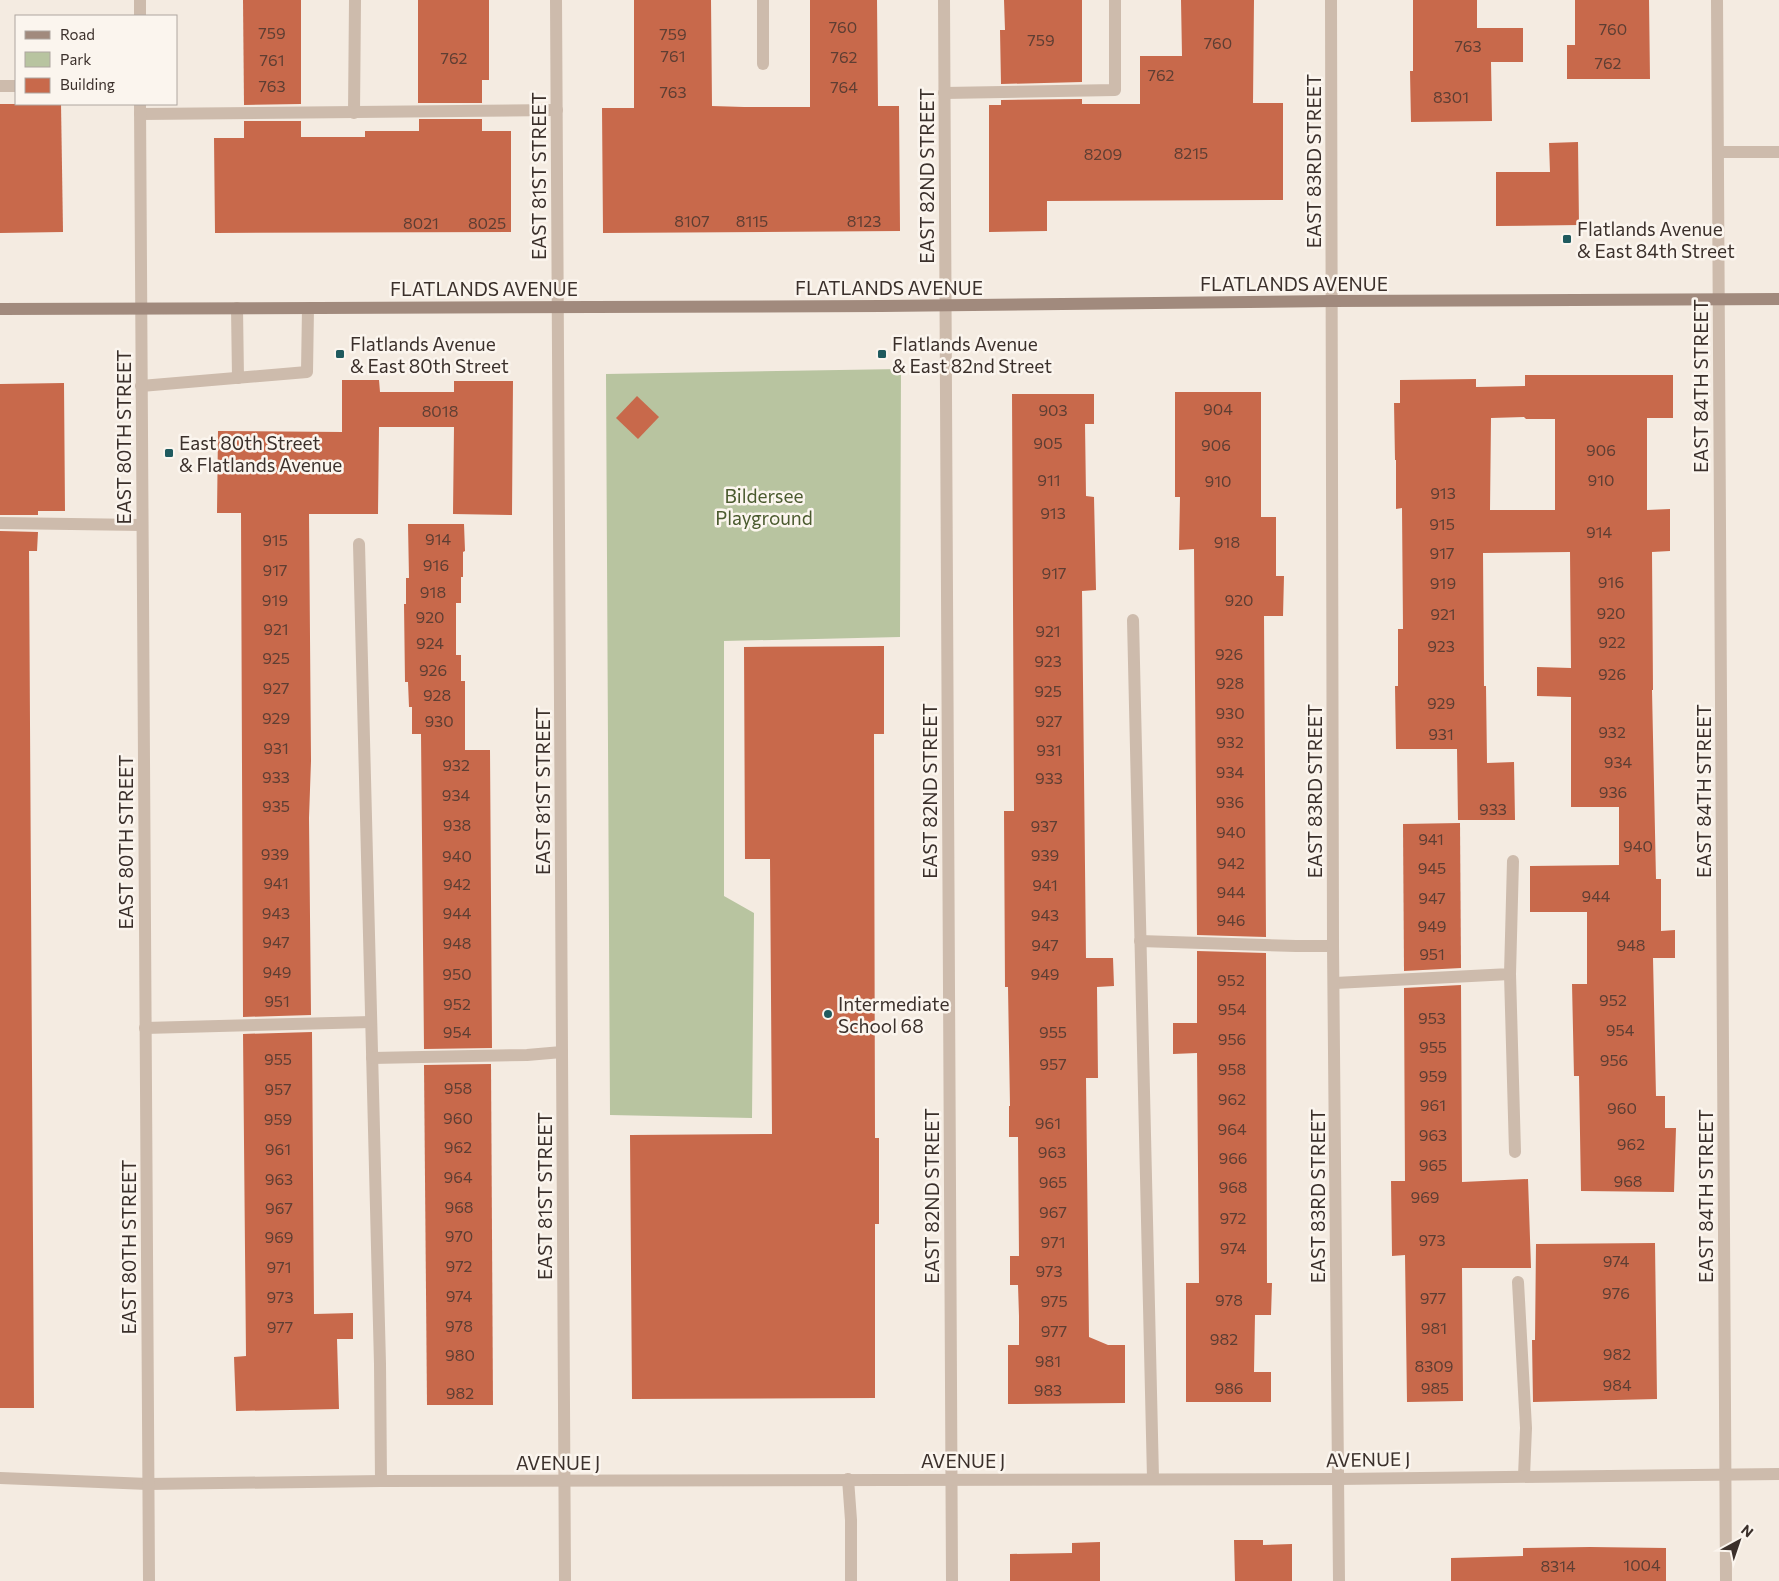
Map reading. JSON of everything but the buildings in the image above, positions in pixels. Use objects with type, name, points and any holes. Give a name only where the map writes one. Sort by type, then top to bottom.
[{"type":"main road","name":"FLATLANDS AVENUE","points":[[0,309],[945,306],[1332,301],[1779,299]]},
{"type":"street","points":[[140,0],[140,15]]},
{"type":"street","points":[[354,113],[355,0]]},
{"type":"street","name":"EAST 81ST STREET","points":[[556,0],[565,1581]]},
{"type":"street","points":[[763,0],[763,64]]},
{"type":"street","name":"EAST 82ND STREET","points":[[944,0],[952,1581]]},
{"type":"street","points":[[944,93],[1115,90],[1115,0]]},
{"type":"street","name":"EAST 83RD STREET","points":[[1331,0],[1333,946],[1339,1581]]},
{"type":"street","name":"EAST 84TH STREET","points":[[1717,0],[1726,1581]]},
{"type":"street","points":[[0,86],[15,86]]},
{"type":"street","points":[[140,109],[354,113],[557,110]]},
{"type":"street","name":"EAST 80TH STREET","points":[[140,109],[149,1581]]},
{"type":"street","points":[[1718,152],[1779,152]]},
{"type":"street","points":[[238,308],[238,378]]},
{"type":"street","points":[[141,386],[306,372],[308,308]]},
{"type":"street","points":[[0,523],[142,525]]},
{"type":"street","points":[[359,544],[381,1481]]},
{"type":"street","points":[[1133,620],[1153,1478]]},
{"type":"street","points":[[1513,861],[1510,974],[1515,1152]]},
{"type":"street","points":[[1140,941],[1333,946]]},
{"type":"street","points":[[1334,983],[1510,974]]},
{"type":"street","points":[[145,1028],[371,1022]]},
{"type":"street","points":[[372,1058],[527,1055],[562,1052]]},
{"type":"street","points":[[1518,1282],[1526,1428],[1524,1476]]},
{"type":"street","name":"AVENUE J","points":[[0,1478],[148,1484],[381,1481],[1338,1478],[1779,1474]]},
{"type":"street","points":[[848,1480],[851,1520],[850,1581]]},
{"type":"green space","name":"Bildersee Playground","points":[[901,369],[900,637],[724,641],[724,896],[754,913],[752,1118],[610,1115],[606,374]]},
{"type":"place","name":"Flatlands Avenue & East 84th Street","points":[[1567,239]]},
{"type":"place","name":"Flatlands Avenue & East 80th Street","points":[[340,354]]},
{"type":"place","name":"Flatlands Avenue & East 82nd Street","points":[[882,354]]},
{"type":"place","name":"East 80th Street & Flatlands Avenue","points":[[169,453]]},
{"type":"place","name":"Intermediate School 68","points":[[828,1014]]}]
